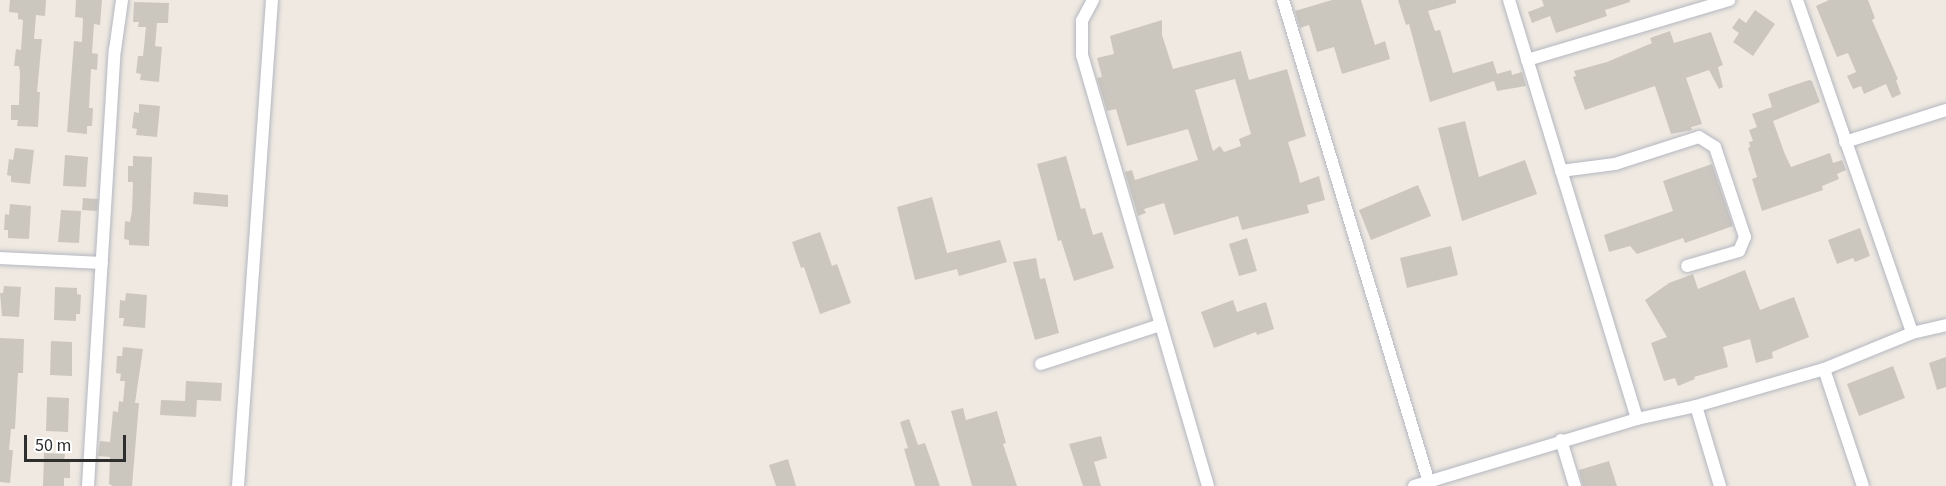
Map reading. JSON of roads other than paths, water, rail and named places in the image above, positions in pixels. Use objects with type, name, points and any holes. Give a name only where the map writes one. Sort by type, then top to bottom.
[{"type":"street","points":[[88,486],[116,50],[122,0]]},
{"type":"street","points":[[238,486],[272,0]]},
{"type":"street","points":[[1093,0],[1082,21],[1082,55],[1208,486]]},
{"type":"street","points":[[1282,0],[1430,484]]},
{"type":"street","points":[[1509,0],[1637,418]]},
{"type":"street","points":[[1527,60],[1729,0]]},
{"type":"street","points":[[1797,0],[1912,333]]},
{"type":"street","points":[[1845,142],[1946,110]]},
{"type":"street","points":[[1561,171],[1615,164],[1699,137],[1715,147],[1745,237],[1739,251],[1687,266]]},
{"type":"street","points":[[0,258],[102,263]]},
{"type":"street","points":[[1041,364],[1160,325]]},
{"type":"street","points":[[1414,486],[1430,484],[1561,440],[1637,418],[1696,406],[1824,369],[1912,333],[1946,325]]},
{"type":"street","points":[[1824,369],[1863,486]]},
{"type":"street","points":[[1696,406],[1720,486]]},
{"type":"street","points":[[1561,440],[1575,486]]}]
